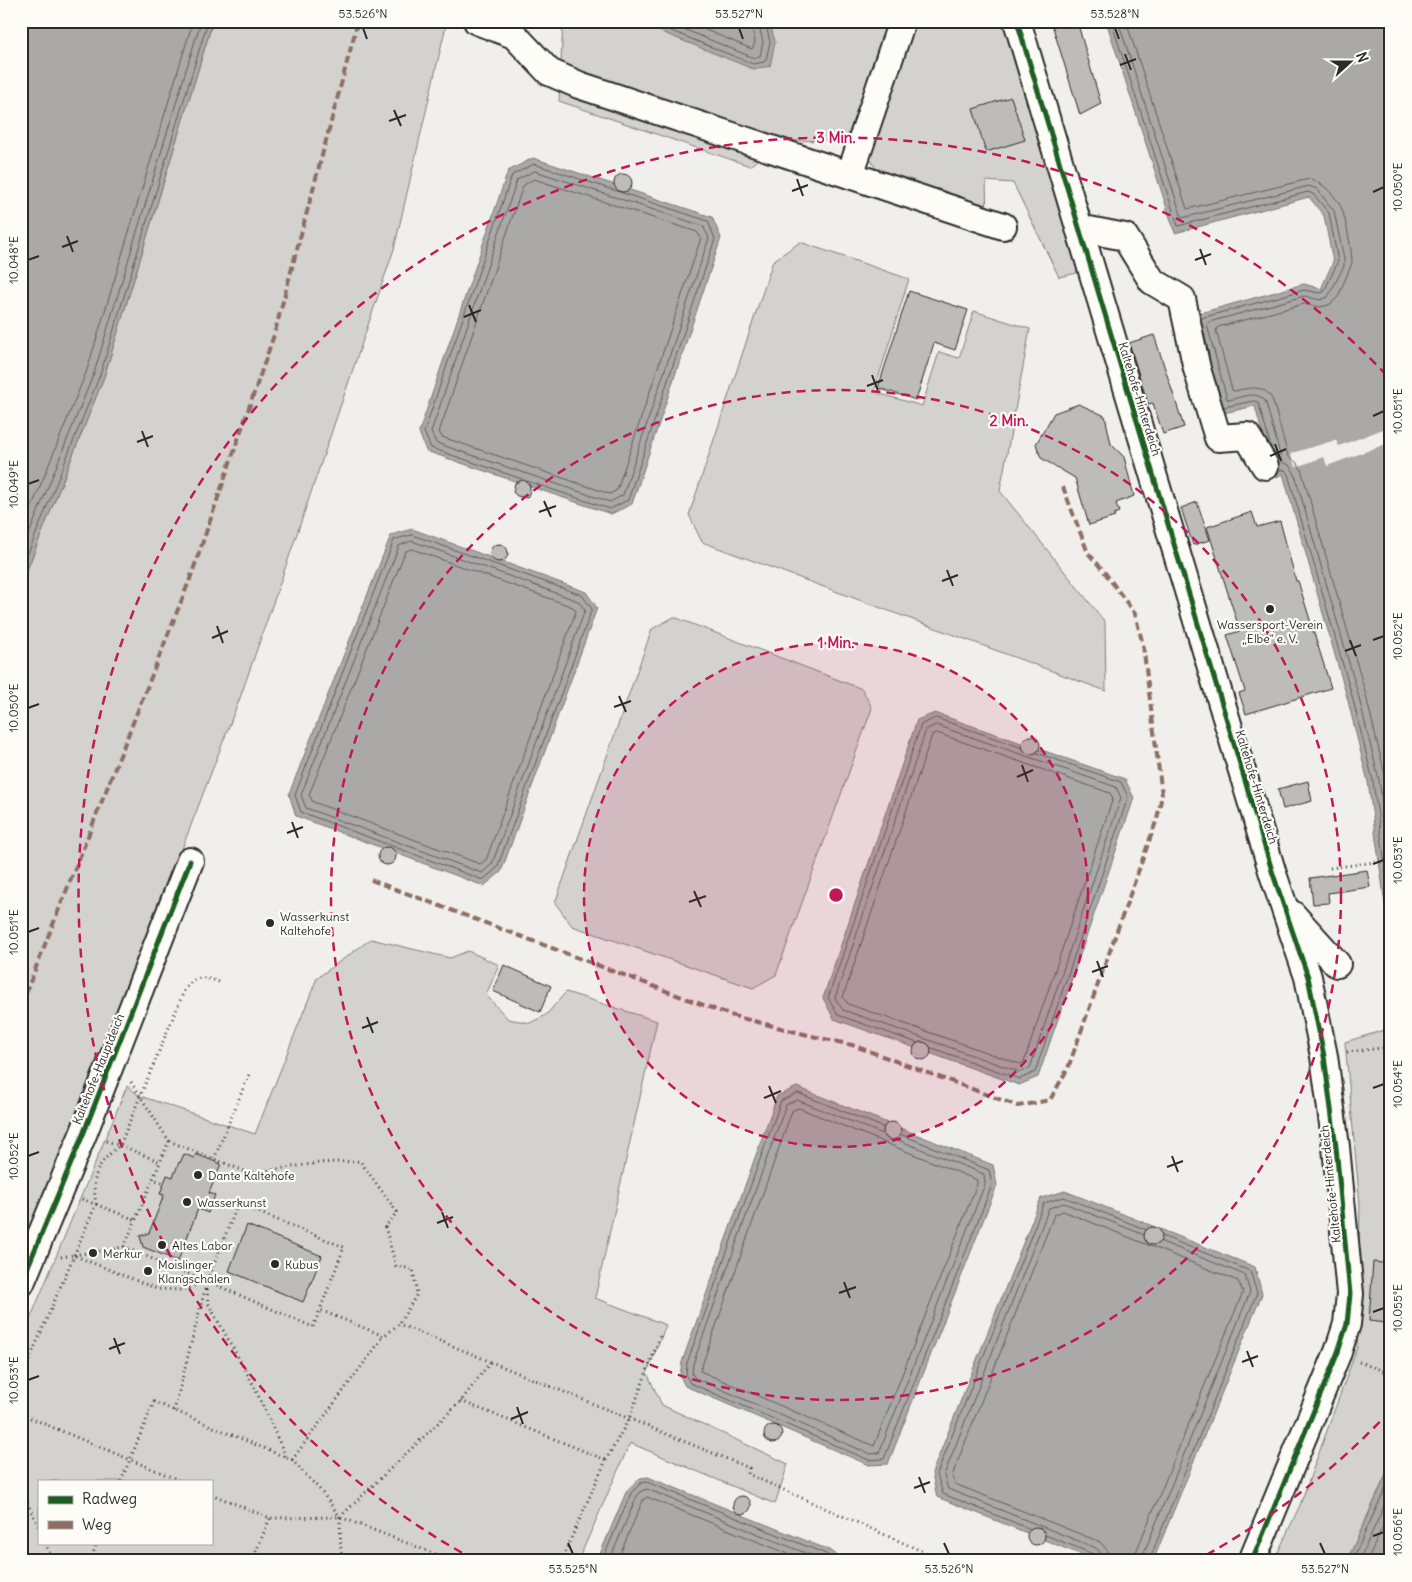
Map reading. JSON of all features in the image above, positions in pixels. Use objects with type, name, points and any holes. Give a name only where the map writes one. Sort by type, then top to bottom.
[{"type":"street","points":[[476,21],[514,35],[549,72],[579,85],[1003,226]]},
{"type":"street","points":[[850,175],[902,21]]},
{"type":"street","name":"Kaltehofe-Hinterdeich","points":[[1017,21],[1273,874],[1308,977],[1324,1056],[1336,1147],[1350,1294],[1347,1324],[1338,1352],[1252,1561]]},
{"type":"street","points":[[1079,228],[1125,237],[1152,280],[1182,299],[1197,369],[1218,438],[1247,436],[1265,466]]},
{"type":"street","name":"Kaltehofe-Hauptdeich","points":[[21,1283],[84,1132],[190,861]]},
{"type":"street","points":[[1285,906],[1338,964]]},
{"type":"path","points":[[1330,868],[1391,860]]},
{"type":"path","points":[[21,1379],[96,1204],[93,1186],[97,1168],[105,1157],[120,1145],[184,991],[190,982],[199,978],[207,978],[219,982]]},
{"type":"path","points":[[1343,1053],[1391,1047]]},
{"type":"path","points":[[214,1159],[250,1072]]},
{"type":"path","points":[[131,1082],[169,1141],[249,1173],[319,1163],[360,1161],[397,1212],[385,1227],[396,1266],[413,1269],[418,1294],[399,1324],[384,1336],[292,1460]]},
{"type":"path","points":[[84,1132],[160,1162]]},
{"type":"path","points":[[124,1247],[169,1141]]},
{"type":"path","points":[[153,1179],[164,1183]]},
{"type":"path","points":[[82,1199],[136,1220]]},
{"type":"path","points":[[61,1257],[124,1247],[207,1281],[313,1327],[344,1247],[238,1204],[207,1281],[174,1410]]},
{"type":"path","points":[[74,1255],[157,1289],[182,1290],[207,1281]]},
{"type":"path","points":[[207,1281],[208,1303],[253,1384],[287,1459]]},
{"type":"path","points":[[320,1310],[384,1336]]},
{"type":"path","points":[[399,1324],[749,1468],[748,1474],[944,1561]]},
{"type":"path","points":[[561,1561],[606,1460],[629,1419],[661,1334]]},
{"type":"path","points":[[1355,1360],[1391,1374]]},
{"type":"path","points":[[340,1517],[461,1401],[491,1361]]},
{"type":"path","points":[[461,1401],[606,1460]]},
{"type":"path","points":[[121,1480],[154,1402],[292,1460],[322,1491],[340,1517],[341,1561]]},
{"type":"path","points":[[21,1414],[179,1480]]},
{"type":"path","points":[[21,1489],[38,1526]]},
{"type":"path","points":[[212,1494],[270,1518],[340,1517],[453,1561]]},
{"type":"path","points":[[252,1561],[270,1518]]},
{"type":"path","points":[[45,1544],[53,1561]]},
{"type":"path","points":[[90,1561],[97,1544]]},
{"type":"shaded area","points":[[213,21],[447,21],[394,249],[288,560],[241,695],[72,1135],[21,1252],[21,585],[104,377]]},
{"type":"shaded area","points":[[563,21],[1008,21],[1081,272],[1059,277],[1013,183],[986,181],[987,218],[885,182],[857,140],[779,141],[750,166],[559,101]]},
{"type":"shaded area","points":[[800,242],[909,279],[874,392],[922,406],[939,352],[959,358],[974,311],[1030,329],[1000,491],[1105,622],[1106,691],[702,542],[689,515],[773,261]]},
{"type":"shaded area","points":[[674,617],[862,689],[872,708],[776,975],[753,988],[572,926],[555,903],[652,629]]},
{"type":"shaded area","points":[[371,939],[450,958],[468,951],[499,965],[486,995],[508,1019],[530,1023],[546,1015],[566,992],[657,1021],[595,1298],[666,1325],[647,1373],[662,1405],[788,1464],[775,1504],[630,1443],[578,1561],[21,1561],[21,1341],[127,1086],[140,1096],[255,1134],[317,978]]},
{"type":"shaded area","points":[[1391,1028],[1391,1464],[1347,1561],[1274,1561],[1300,1505],[1357,1348],[1360,1205],[1345,1042]]},
{"type":"water","points":[[21,21],[213,21],[104,377],[21,585]]},
{"type":"water","points":[[634,21],[769,21],[775,42],[770,66],[753,69]]},
{"type":"water","points":[[1106,21],[1391,21],[1391,919],[1385,904],[1368,782],[1347,697],[1283,474],[1274,478],[1255,406],[1219,414],[1193,315],[1304,284],[1321,289],[1333,262],[1324,216],[1309,197],[1175,233]]},
{"type":"water","points":[[533,158],[712,217],[721,238],[632,504],[611,514],[426,451],[419,432],[508,171]]},
{"type":"water","points":[[412,529],[586,592],[597,608],[501,872],[484,886],[296,816],[289,794],[391,535]]},
{"type":"water","points":[[935,713],[1125,779],[1134,798],[1038,1077],[1019,1085],[834,1019],[823,998],[917,720]]},
{"type":"water","points":[[797,1087],[993,1165],[997,1185],[888,1464],[869,1465],[685,1386],[680,1376],[682,1362],[777,1096]]},
{"type":"water","points":[[1065,1191],[1255,1267],[1262,1294],[1153,1561],[1097,1561],[937,1497],[932,1473],[1041,1198]]},
{"type":"water","points":[[1391,1464],[1391,1561],[1347,1561]]},
{"type":"water","points":[[648,1477],[829,1550],[839,1557],[839,1561],[597,1561],[627,1490],[640,1478]]},
{"type":"pier","points":[[1391,426],[1391,442],[1327,466],[1324,457],[1296,467],[1291,458],[1292,453],[1336,440],[1339,446]]},
{"type":"building","points":[[1051,21],[1077,21],[1101,104],[1080,115]]},
{"type":"building","points":[[1011,97],[1025,140],[986,152],[973,109]]},
{"type":"building","points":[[623,174],[629,177],[632,183],[629,189],[623,192],[617,189],[614,183],[617,177]]},
{"type":"building","points":[[909,291],[968,310],[955,350],[934,343],[916,400],[878,388]]},
{"type":"building","points":[[1154,335],[1184,427],[1163,434],[1153,403],[1148,404],[1129,343]]},
{"type":"building","points":[[1079,404],[1105,416],[1111,444],[1124,457],[1134,496],[1116,503],[1119,512],[1114,514],[1115,517],[1089,525],[1075,478],[1041,458],[1036,444],[1054,413]]},
{"type":"building","points":[[523,480],[530,486],[527,498],[517,496],[513,492],[515,483]]},
{"type":"building","points":[[1197,502],[1210,540],[1193,545],[1181,508]]},
{"type":"building","name":"Wassersport-Verein „Elbe\" e. V.","points":[[1252,512],[1257,527],[1280,521],[1296,581],[1298,581],[1331,688],[1246,714],[1239,693],[1245,691],[1227,635],[1240,631],[1207,527]]},
{"type":"building","points":[[499,544],[505,547],[508,553],[505,559],[499,562],[493,559],[490,553],[493,547]]},
{"type":"building","points":[[1031,736],[1037,739],[1040,745],[1037,751],[1031,754],[1025,751],[1022,745],[1025,739]]},
{"type":"building","points":[[1308,781],[1312,801],[1283,809],[1278,789]]},
{"type":"building","points":[[387,847],[393,850],[396,856],[393,862],[387,865],[381,862],[378,856],[381,850]]},
{"type":"building","points":[[1367,870],[1370,887],[1328,893],[1329,903],[1313,904],[1310,878]]},
{"type":"building","points":[[504,965],[551,986],[540,1012],[493,991]]},
{"type":"building","points":[[922,1042],[928,1045],[931,1051],[928,1057],[922,1060],[916,1057],[913,1051],[916,1045]]},
{"type":"building","points":[[892,1122],[898,1125],[901,1131],[898,1137],[892,1140],[886,1137],[883,1131],[886,1125]]},
{"type":"building","name":"Wasserkunst","points":[[184,1154],[194,1158],[196,1154],[221,1164],[209,1193],[215,1195],[208,1213],[198,1209],[178,1261],[143,1247],[140,1236],[149,1233],[164,1195],[160,1194],[167,1175],[173,1177]]},
{"type":"building","name":"Kubus","points":[[247,1225],[322,1256],[303,1302],[229,1271]]},
{"type":"building","points":[[1153,1227],[1159,1230],[1162,1236],[1159,1242],[1153,1245],[1147,1242],[1144,1236],[1147,1230]]},
{"type":"building","points":[[1373,1262],[1391,1264],[1387,1323],[1369,1321]]},
{"type":"building","points":[[773,1425],[779,1428],[782,1434],[779,1440],[773,1443],[767,1440],[764,1434],[767,1428]]},
{"type":"building","points":[[742,1496],[748,1499],[751,1505],[748,1511],[742,1514],[736,1511],[733,1505],[736,1499]]},
{"type":"building","points":[[1036,1527],[1042,1530],[1045,1536],[1042,1542],[1036,1545],[1030,1542],[1027,1536],[1030,1530]]},
{"type":"marked path","points":[[21,1005],[190,579],[274,335],[358,21]]},
{"type":"marked path","points":[[371,880],[730,1015],[852,1045],[1018,1106],[1050,1100],[1068,1068],[1157,819],[1162,795],[1143,645],[1135,614],[1103,570],[1088,553],[1063,487]]},
{"type":"cycle path","points":[[1017,21],[1273,874],[1308,977],[1324,1056],[1336,1147],[1350,1294],[1347,1324],[1338,1352],[1252,1561]]},
{"type":"cycle path","points":[[21,1283],[84,1132],[190,861]]},
{"type":"place","name":"Wassersport-Verein „Elbe\" e. V.","points":[[1270,609]]},
{"type":"place","name":"Wasserkunst Kaltehofe","points":[[270,923]]},
{"type":"place","name":"Dante Kaltehofe","points":[[198,1175]]},
{"type":"place","name":"Wasserkunst","points":[[187,1202]]},
{"type":"place","name":"Altes Labor","points":[[162,1245]]},
{"type":"place","name":"Merkur","points":[[93,1253]]},
{"type":"place","name":"Kubus","points":[[275,1264]]},
{"type":"place","name":"Moislinger Klangschalen","points":[[148,1271]]}]
